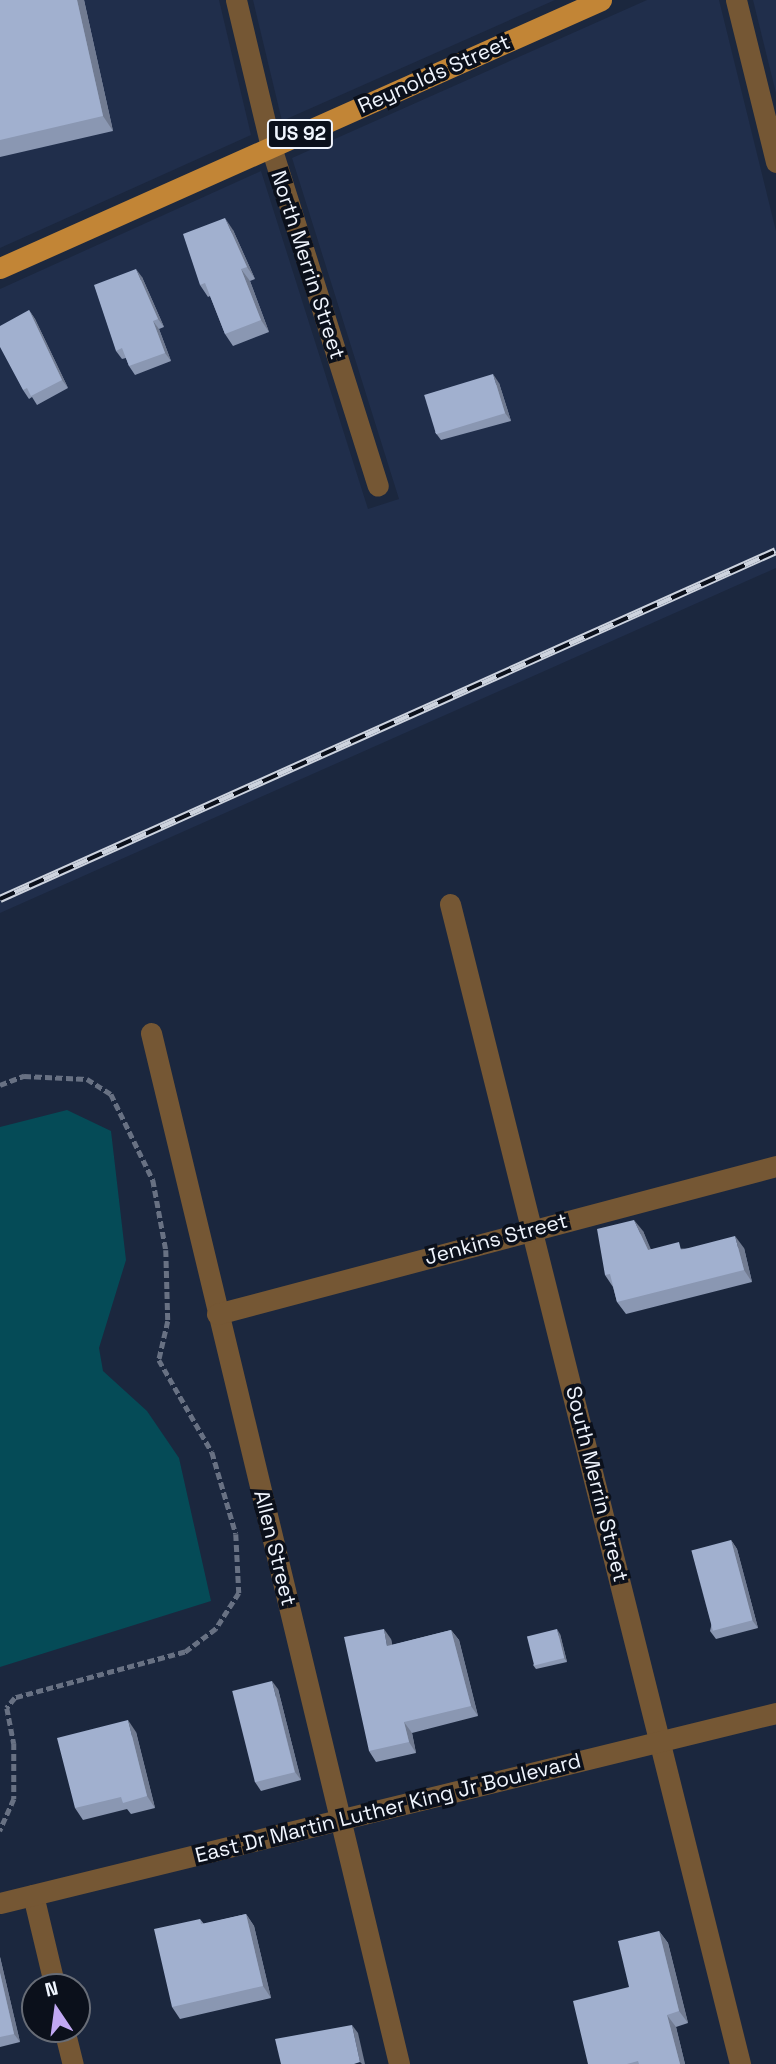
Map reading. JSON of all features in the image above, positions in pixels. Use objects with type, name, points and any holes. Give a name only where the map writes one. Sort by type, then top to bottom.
[{"type":"main road","name":"Reynolds Street","points":[[0,268],[601,0]]},
{"type":"street","name":"North Merrin Street","points":[[236,0],[271,147],[378,486]]},
{"type":"street","points":[[736,0],[776,162]]},
{"type":"street","name":"South Merrin Street","points":[[450,904],[663,1741],[740,2064]]},
{"type":"street","name":"Allen Street","points":[[151,1033],[399,2064]]},
{"type":"street","name":"Jenkins Street","points":[[218,1314],[776,1166]]},
{"type":"street","name":"East Dr Martin Luther King Jr Boulevard","points":[[0,1903],[776,1713]]},
{"type":"street","points":[[33,1895],[51,1973]]},
{"type":"street","points":[[68,2043],[73,2064]]},
{"type":"path","points":[[0,1085],[24,1076],[87,1079],[111,1094],[153,1180],[166,1250],[168,1321],[159,1360],[212,1452],[236,1534],[239,1593],[216,1629],[186,1652],[15,1698],[7,1709],[14,1743],[14,1799],[0,1831]]},
{"type":"shaded area","points":[[0,0],[219,0],[251,135],[0,248]]},
{"type":"shaded area","points":[[253,0],[555,0],[282,121]]},
{"type":"shaded area","points":[[647,0],[719,0],[776,231],[776,568],[0,913],[0,289],[261,171],[368,509],[399,499],[292,158]]},
{"type":"shaded area","points":[[753,0],[776,0],[776,93]]},
{"type":"shaded area","points":[[67,1110],[111,1131],[126,1260],[99,1348],[103,1371],[147,1411],[179,1458],[211,1601],[0,1667],[0,1127]]},
{"type":"building","points":[[0,0],[77,0],[103,116],[0,140]]},
{"type":"building","points":[[225,218],[247,267],[241,269],[261,320],[225,334],[205,283],[200,285],[183,234]]},
{"type":"building","points":[[136,269],[158,319],[153,321],[165,353],[129,366],[122,348],[116,351],[94,285]]},
{"type":"building","points":[[29,310],[62,380],[31,396],[27,388],[23,390],[0,347],[0,326]]},
{"type":"building","points":[[493,374],[505,413],[436,434],[424,395]]},
{"type":"building","points":[[634,1220],[648,1250],[679,1242],[681,1250],[735,1236],[744,1270],[617,1302],[610,1274],[605,1275],[597,1229]]},
{"type":"building","points":[[731,1540],[752,1620],[713,1631],[691,1551]]},
{"type":"building","points":[[384,1629],[387,1646],[451,1630],[471,1706],[404,1722],[409,1742],[369,1751],[344,1637]]},
{"type":"building","points":[[557,1629],[564,1658],[534,1666],[527,1636]]},
{"type":"building","points":[[272,1681],[295,1772],[255,1782],[232,1691]]},
{"type":"building","points":[[128,1720],[147,1796],[123,1803],[121,1797],[75,1808],[57,1738]]},
{"type":"building","points":[[246,1914],[263,1986],[172,2007],[154,1929],[200,1919],[201,1924]]},
{"type":"building","points":[[659,1931],[679,2011],[667,2015],[680,2064],[639,2064],[638,2061],[627,2064],[588,2064],[573,2001],[629,1987],[618,1941]]},
{"type":"building","points":[[0,1973],[14,2034],[0,2037]]},
{"type":"building","points":[[352,2025],[360,2062],[281,2064],[275,2039]]},
{"type":"railway","points":[[0,899],[776,551]]}]
